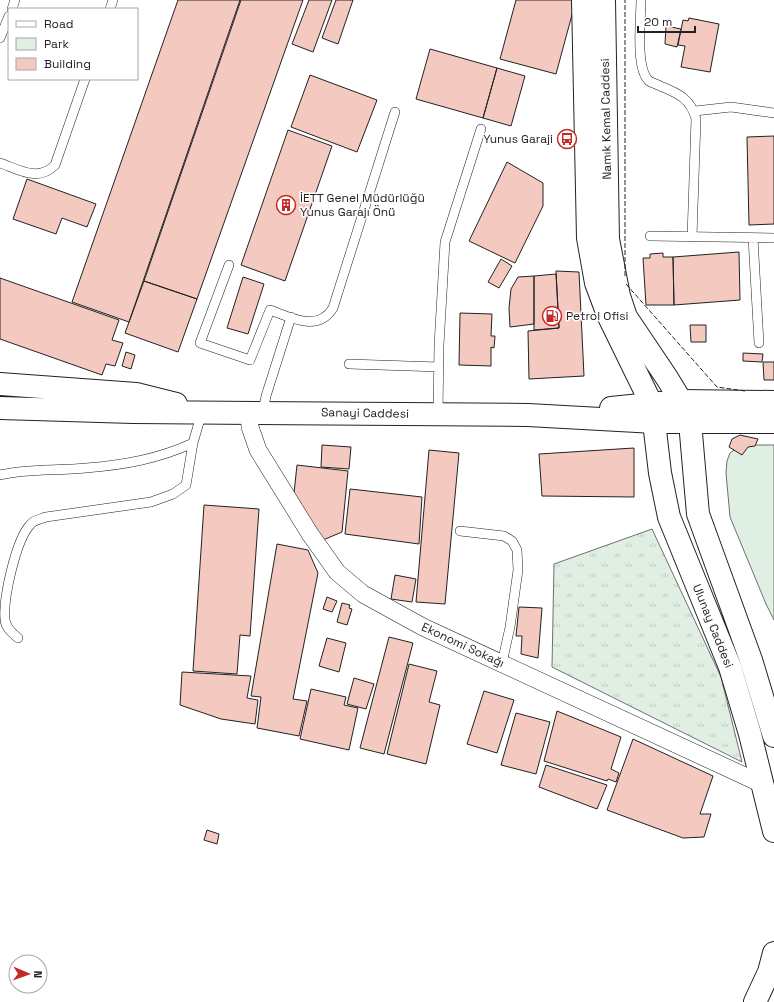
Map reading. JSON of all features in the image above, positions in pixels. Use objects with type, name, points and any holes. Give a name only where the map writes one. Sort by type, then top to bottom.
[{"type":"street","name":"Namık Kemal Caddesi","points":[[583,0],[598,238],[626,317],[681,401],[690,422]]},
{"type":"street","name":"Namık Kemal Caddesi","points":[[604,0],[596,283],[608,315],[654,414]]},
{"type":"street","name":"Sanayi Caddesi","points":[[0,384],[136,394],[202,412]]},
{"type":"street","name":"Sanayi Caddesi","points":[[0,408],[133,412],[528,415],[654,414],[681,401],[774,402]]},
{"type":"street","name":"Ekonomi Sokağı","points":[[256,412],[250,427],[258,450],[310,534],[337,572],[370,598],[423,627],[762,784]]},
{"type":"street","points":[[654,414],[690,422],[774,422]]},
{"type":"street","name":"Ulunay Caddesi","points":[[654,414],[660,473],[669,516],[730,667],[774,831]]},
{"type":"street","name":"Ulunay Caddesi","points":[[690,422],[698,514],[751,660],[774,736]]},
{"type":"street","points":[[756,1002],[769,972],[774,953]]},
{"type":"lane","points":[[641,0],[640,52],[644,71],[650,81],[681,94],[691,104],[694,111],[696,126],[692,237]]},
{"type":"lane","points":[[0,38],[8,18]]},
{"type":"lane","points":[[0,163],[31,174],[44,174],[50,170],[55,165],[85,80]]},
{"type":"lane","points":[[694,111],[731,107],[774,113]]},
{"type":"lane","points":[[229,265],[200,343],[250,360],[270,310],[304,321],[316,322],[326,317],[333,308],[395,112]]},
{"type":"lane","points":[[438,414],[445,242],[481,129]]},
{"type":"lane","points":[[650,236],[774,238]]},
{"type":"lane","points":[[754,238],[759,343]]},
{"type":"lane","points":[[256,412],[266,396],[291,317]]},
{"type":"lane","points":[[349,364],[439,368]]},
{"type":"lane","points":[[18,638],[10,631],[4,620],[8,588],[22,535],[31,523],[46,516],[151,502],[173,494],[186,485],[193,443],[202,412]]},
{"type":"lane","points":[[0,475],[15,471],[86,468],[136,463],[170,453],[193,443]]},
{"type":"lane","points":[[460,530],[504,536],[512,541],[517,550],[518,570],[510,627],[502,663]]},
{"type":"green space","points":[[749,445],[774,445],[774,620],[730,517],[726,473],[727,461],[730,453],[737,448]]},
{"type":"green space","points":[[652,529],[721,677],[742,762],[552,667],[554,564]]},
{"type":"building","points":[[178,0],[240,0],[129,322],[72,302]]},
{"type":"building","points":[[241,0],[303,0],[197,299],[144,281]]},
{"type":"building","points":[[309,0],[332,0],[313,52],[292,44]]},
{"type":"building","points":[[336,0],[353,0],[338,44],[322,38]]},
{"type":"building","points":[[516,0],[576,0],[556,74],[500,59]]},
{"type":"building","points":[[689,18],[719,24],[710,72],[681,67],[685,46],[678,45],[683,20],[688,21]]},
{"type":"building","points":[[666,26],[681,29],[677,47],[665,44]]},
{"type":"building","points":[[430,49],[497,68],[483,118],[416,99]]},
{"type":"building","points":[[497,68],[525,76],[511,126],[483,118]]},
{"type":"building","points":[[310,75],[377,100],[357,152],[291,127]]},
{"type":"building","name":"İETT Genel Müdürlüğü Yunus Garajı Önü","points":[[288,130],[332,146],[285,281],[241,265]]},
{"type":"building","points":[[774,136],[774,224],[749,225],[747,137]]},
{"type":"building","points":[[507,162],[543,183],[543,206],[515,263],[469,241]]},
{"type":"building","points":[[27,179],[96,204],[87,227],[62,218],[56,234],[13,219]]},
{"type":"building","points":[[739,252],[740,300],[674,305],[673,257]]},
{"type":"building","points":[[663,253],[663,257],[673,257],[674,305],[646,305],[643,258],[650,258],[650,254]]},
{"type":"building","points":[[501,259],[512,266],[499,288],[488,282]]},
{"type":"building","points":[[556,271],[579,272],[584,376],[529,379],[528,331],[559,328]]},
{"type":"building","points":[[556,274],[559,328],[534,330],[534,276]]},
{"type":"building","points":[[534,276],[534,324],[510,327],[509,308],[511,289],[518,277]]},
{"type":"building","points":[[243,277],[264,284],[248,334],[227,328]]},
{"type":"building","points":[[0,278],[119,320],[112,340],[123,343],[115,366],[106,364],[102,375],[0,339]]},
{"type":"building","points":[[144,281],[197,299],[178,352],[125,333]]},
{"type":"building","points":[[460,313],[492,314],[491,336],[495,336],[494,348],[491,347],[491,366],[459,365]]},
{"type":"building","points":[[690,325],[706,325],[706,342],[691,342]]},
{"type":"building","points":[[126,352],[135,355],[131,369],[122,366]]},
{"type":"building","points":[[743,353],[763,354],[762,362],[743,361]]},
{"type":"building","points":[[763,362],[774,362],[774,380],[764,380]]},
{"type":"building","points":[[740,435],[758,439],[755,446],[748,447],[742,455],[729,447],[732,439]]},
{"type":"building","points":[[322,445],[351,447],[349,469],[321,467]]},
{"type":"building","points":[[634,448],[634,497],[542,496],[539,454]]},
{"type":"building","points":[[429,450],[459,453],[445,604],[416,602]]},
{"type":"building","points":[[297,465],[348,471],[342,532],[323,540],[294,493]]},
{"type":"building","points":[[350,489],[422,497],[419,544],[345,534]]},
{"type":"building","points":[[204,505],[259,509],[250,636],[240,635],[237,674],[193,671]]},
{"type":"building","points":[[277,544],[308,550],[318,573],[293,699],[307,701],[299,736],[257,728],[261,697],[251,696]]},
{"type":"building","points":[[395,575],[416,579],[412,602],[391,599]]},
{"type":"building","points":[[327,597],[337,601],[332,612],[323,609]]},
{"type":"building","points":[[342,603],[350,605],[349,608],[352,609],[347,625],[337,622]]},
{"type":"building","points":[[519,607],[542,608],[538,658],[521,654],[522,636],[516,636]]},
{"type":"building","points":[[389,637],[413,643],[384,754],[360,748]]},
{"type":"building","points":[[327,638],[346,643],[339,672],[319,666]]},
{"type":"building","points":[[409,664],[437,671],[429,702],[440,705],[426,764],[387,754]]},
{"type":"building","points":[[182,672],[251,676],[247,698],[258,700],[255,724],[221,719],[180,705]]},
{"type":"building","points":[[354,678],[374,684],[366,709],[347,704]]},
{"type":"building","points":[[311,689],[346,697],[344,705],[358,708],[349,750],[300,739]]},
{"type":"building","points":[[484,691],[514,700],[497,753],[467,744]]},
{"type":"building","points":[[557,711],[621,737],[611,769],[619,773],[616,782],[608,779],[607,781],[544,761]]},
{"type":"building","points":[[516,713],[550,722],[536,774],[501,765]]},
{"type":"building","points":[[633,739],[713,776],[700,814],[711,814],[704,837],[683,838],[607,810]]},
{"type":"building","points":[[546,765],[607,785],[597,809],[539,787]]},
{"type":"building","points":[[207,830],[219,834],[217,844],[204,840]]},
{"type":"fence","points":[[625,0],[625,276]]},
{"type":"fence","points":[[626,284],[717,387],[745,391]]},
{"type":"place","name":"Yunus Garaji","points":[[567,139]]},
{"type":"place","name":"İETT Genel Müdürlüğü Yunus Garajı Önü","points":[[286,205]]},
{"type":"place","name":"Petrol Ofisi","points":[[552,316]]}]
